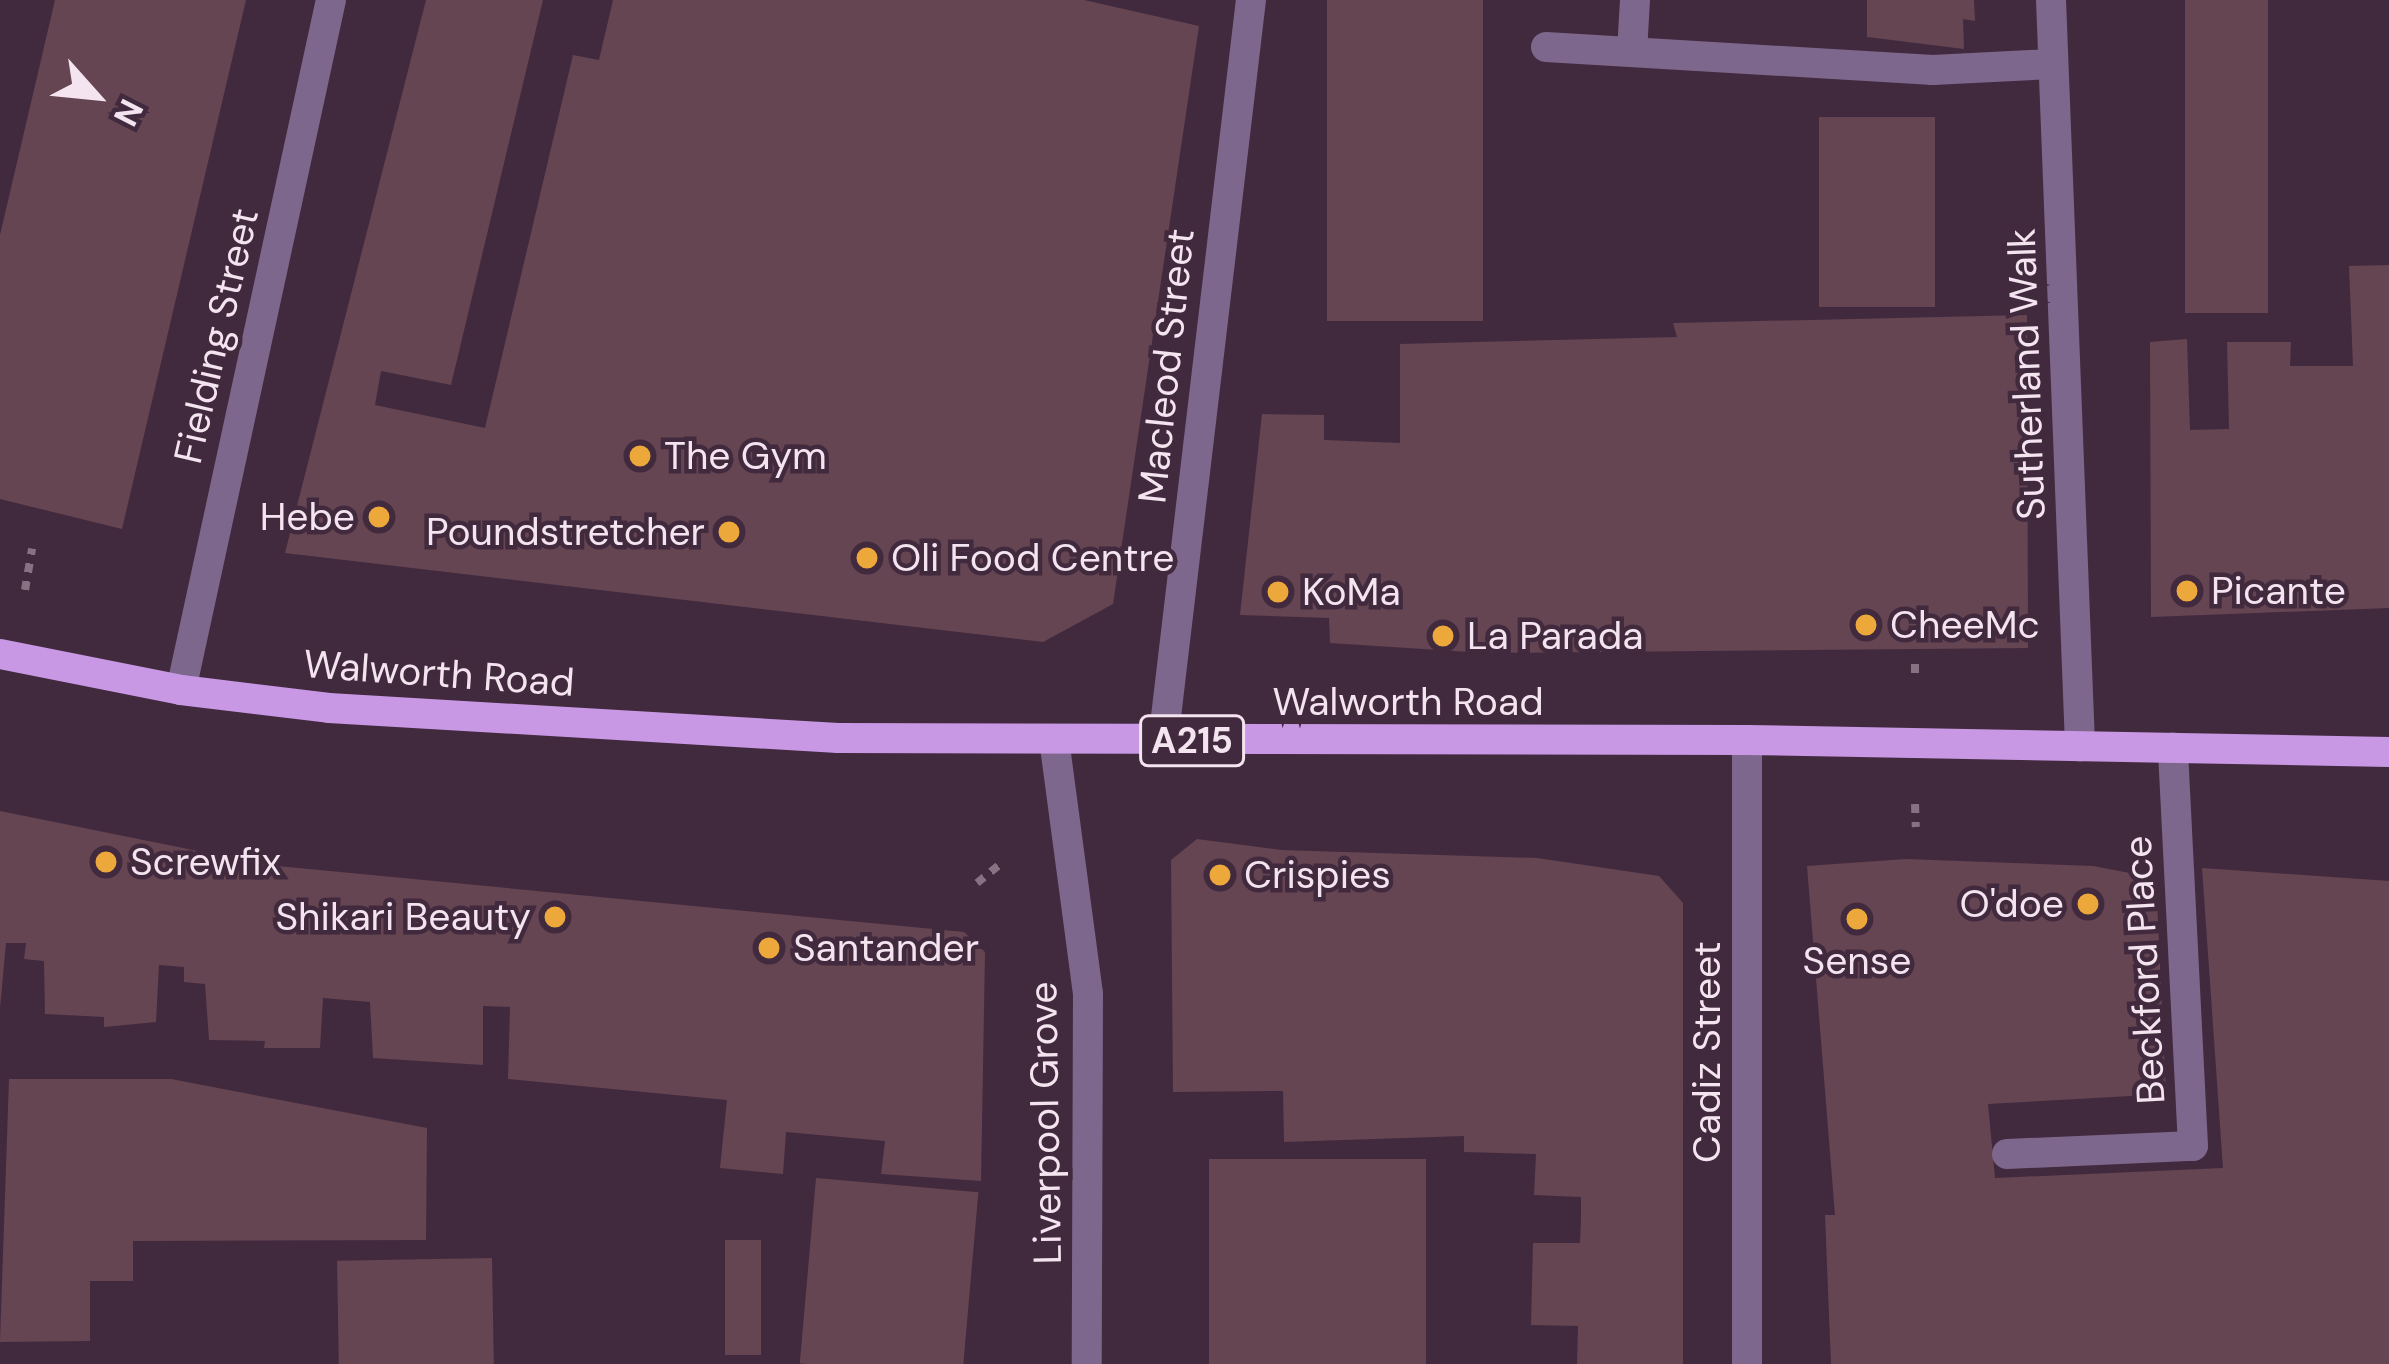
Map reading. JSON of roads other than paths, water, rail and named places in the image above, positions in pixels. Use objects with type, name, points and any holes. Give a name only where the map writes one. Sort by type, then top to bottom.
[{"type":"main road","name":"Walworth Road","points":[[0,654],[181,690],[329,708],[768,734],[1163,742],[1747,740],[2389,752]]},
{"type":"street","name":"Fielding Street","points":[[181,690],[331,0]]},
{"type":"street","name":"Macleod Street","points":[[1163,742],[1250,0]]},
{"type":"street","points":[[1632,52],[1635,0]]},
{"type":"street","name":"Sutherland Walk","points":[[2050,0],[2080,746]]},
{"type":"street","points":[[1546,47],[1934,70],[2053,64]]},
{"type":"street","name":"Liverpool Grove","points":[[1054,740],[1063,853],[1088,994],[1088,1364]]},
{"type":"street","name":"Cadiz Street","points":[[1747,740],[1747,1364]]},
{"type":"street","name":"Beckford Place","points":[[2007,1154],[2193,1146],[2173,748]]},
{"type":"place","name":"The Gym","points":[[640,456]]},
{"type":"place","name":"Hebe","points":[[379,517]]},
{"type":"place","name":"Poundstretcher","points":[[729,532]]},
{"type":"place","name":"Oli Food Centre","points":[[867,558]]},
{"type":"place","name":"Picante","points":[[2187,591]]},
{"type":"place","name":"KoMa","points":[[1278,592]]},
{"type":"place","name":"CheeMc","points":[[1866,625]]},
{"type":"place","name":"La Parada","points":[[1443,636]]},
{"type":"place","name":"Screwfix","points":[[106,862]]},
{"type":"place","name":"Crispies","points":[[1220,875]]},
{"type":"place","name":"O'doe","points":[[2088,904]]},
{"type":"place","name":"Shikari Beauty","points":[[555,917]]},
{"type":"place","name":"Sense","points":[[1857,919]]},
{"type":"place","name":"Santander","points":[[769,948]]}]
